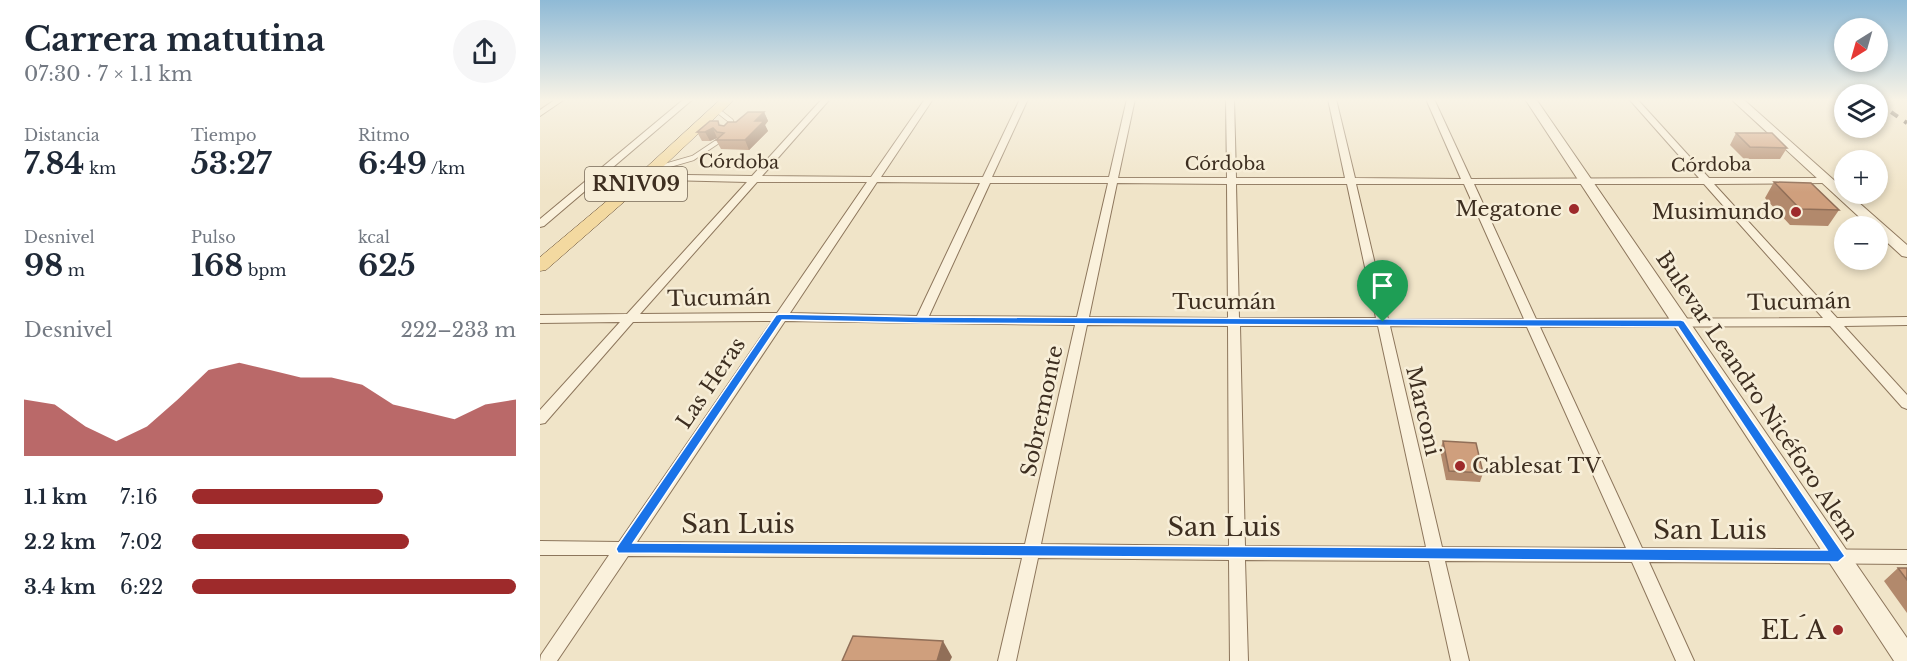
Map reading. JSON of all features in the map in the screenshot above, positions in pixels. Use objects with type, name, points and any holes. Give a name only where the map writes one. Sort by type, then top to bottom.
[{"type":"main road","name":"RN1V09","points":[[540,250],[625,176],[683,130]]},
{"type":"main road","name":"RN1V09","points":[[540,266],[648,173],[690,130]]},
{"type":"street","points":[[540,224],[652,130]]},
{"type":"street","points":[[540,419],[798,130]]},
{"type":"street","name":"Las Heras","points":[[547,661],[907,130]]},
{"type":"street","points":[[921,320],[1010,130]]},
{"type":"street","name":"Sobremonte","points":[[1007,661],[1124,130]]},
{"type":"street","points":[[1231,130],[1239,661]]},
{"type":"street","name":"Marconi","points":[[1339,130],[1460,661]]},
{"type":"street","points":[[1444,130],[1685,661]]},
{"type":"street","name":"Bulevar Leandro Nicéforo Alem","points":[[1551,130],[1907,658]]},
{"type":"street","points":[[1661,130],[1907,404]]},
{"type":"street","points":[[1770,130],[1866,216]]},
{"type":"street","name":"Córdoba","points":[[625,176],[648,173],[753,179],[1467,182],[1825,180]]},
{"type":"street","points":[[1888,236],[1907,253]]},
{"type":"street","name":"Tucumán","points":[[540,319],[780,317],[921,320],[1681,324],[1907,321]]},
{"type":"street","name":"San Luis","points":[[540,548],[1907,557]]},
{"type":"lane","points":[[648,173],[693,158],[717,141]]},
{"type":"building","points":[[715,130],[755,130],[745,140],[716,140],[724,133]]},
{"type":"building","points":[[1736,133],[1772,133],[1787,148],[1750,147]]},
{"type":"building","points":[[1774,182],[1811,183],[1839,210],[1800,209]]},
{"type":"building","points":[[1443,441],[1476,443],[1483,473],[1449,471]]},
{"type":"building","points":[[1898,568],[1907,568],[1907,580]]},
{"type":"building","points":[[853,636],[943,641],[937,661],[842,661]]},
{"type":"place","name":"Megatone","points":[[1574,209]]},
{"type":"place","name":"Musimundo","points":[[1796,212]]},
{"type":"place","name":"Cablesat TV","points":[[1460,466]]},
{"type":"place","name":"EL´A","points":[[1838,630]]},
{"type":"route","points":[[780,317],[921,320],[1383,322],[1681,324],[1838,556],[622,549],[780,317]]}]
